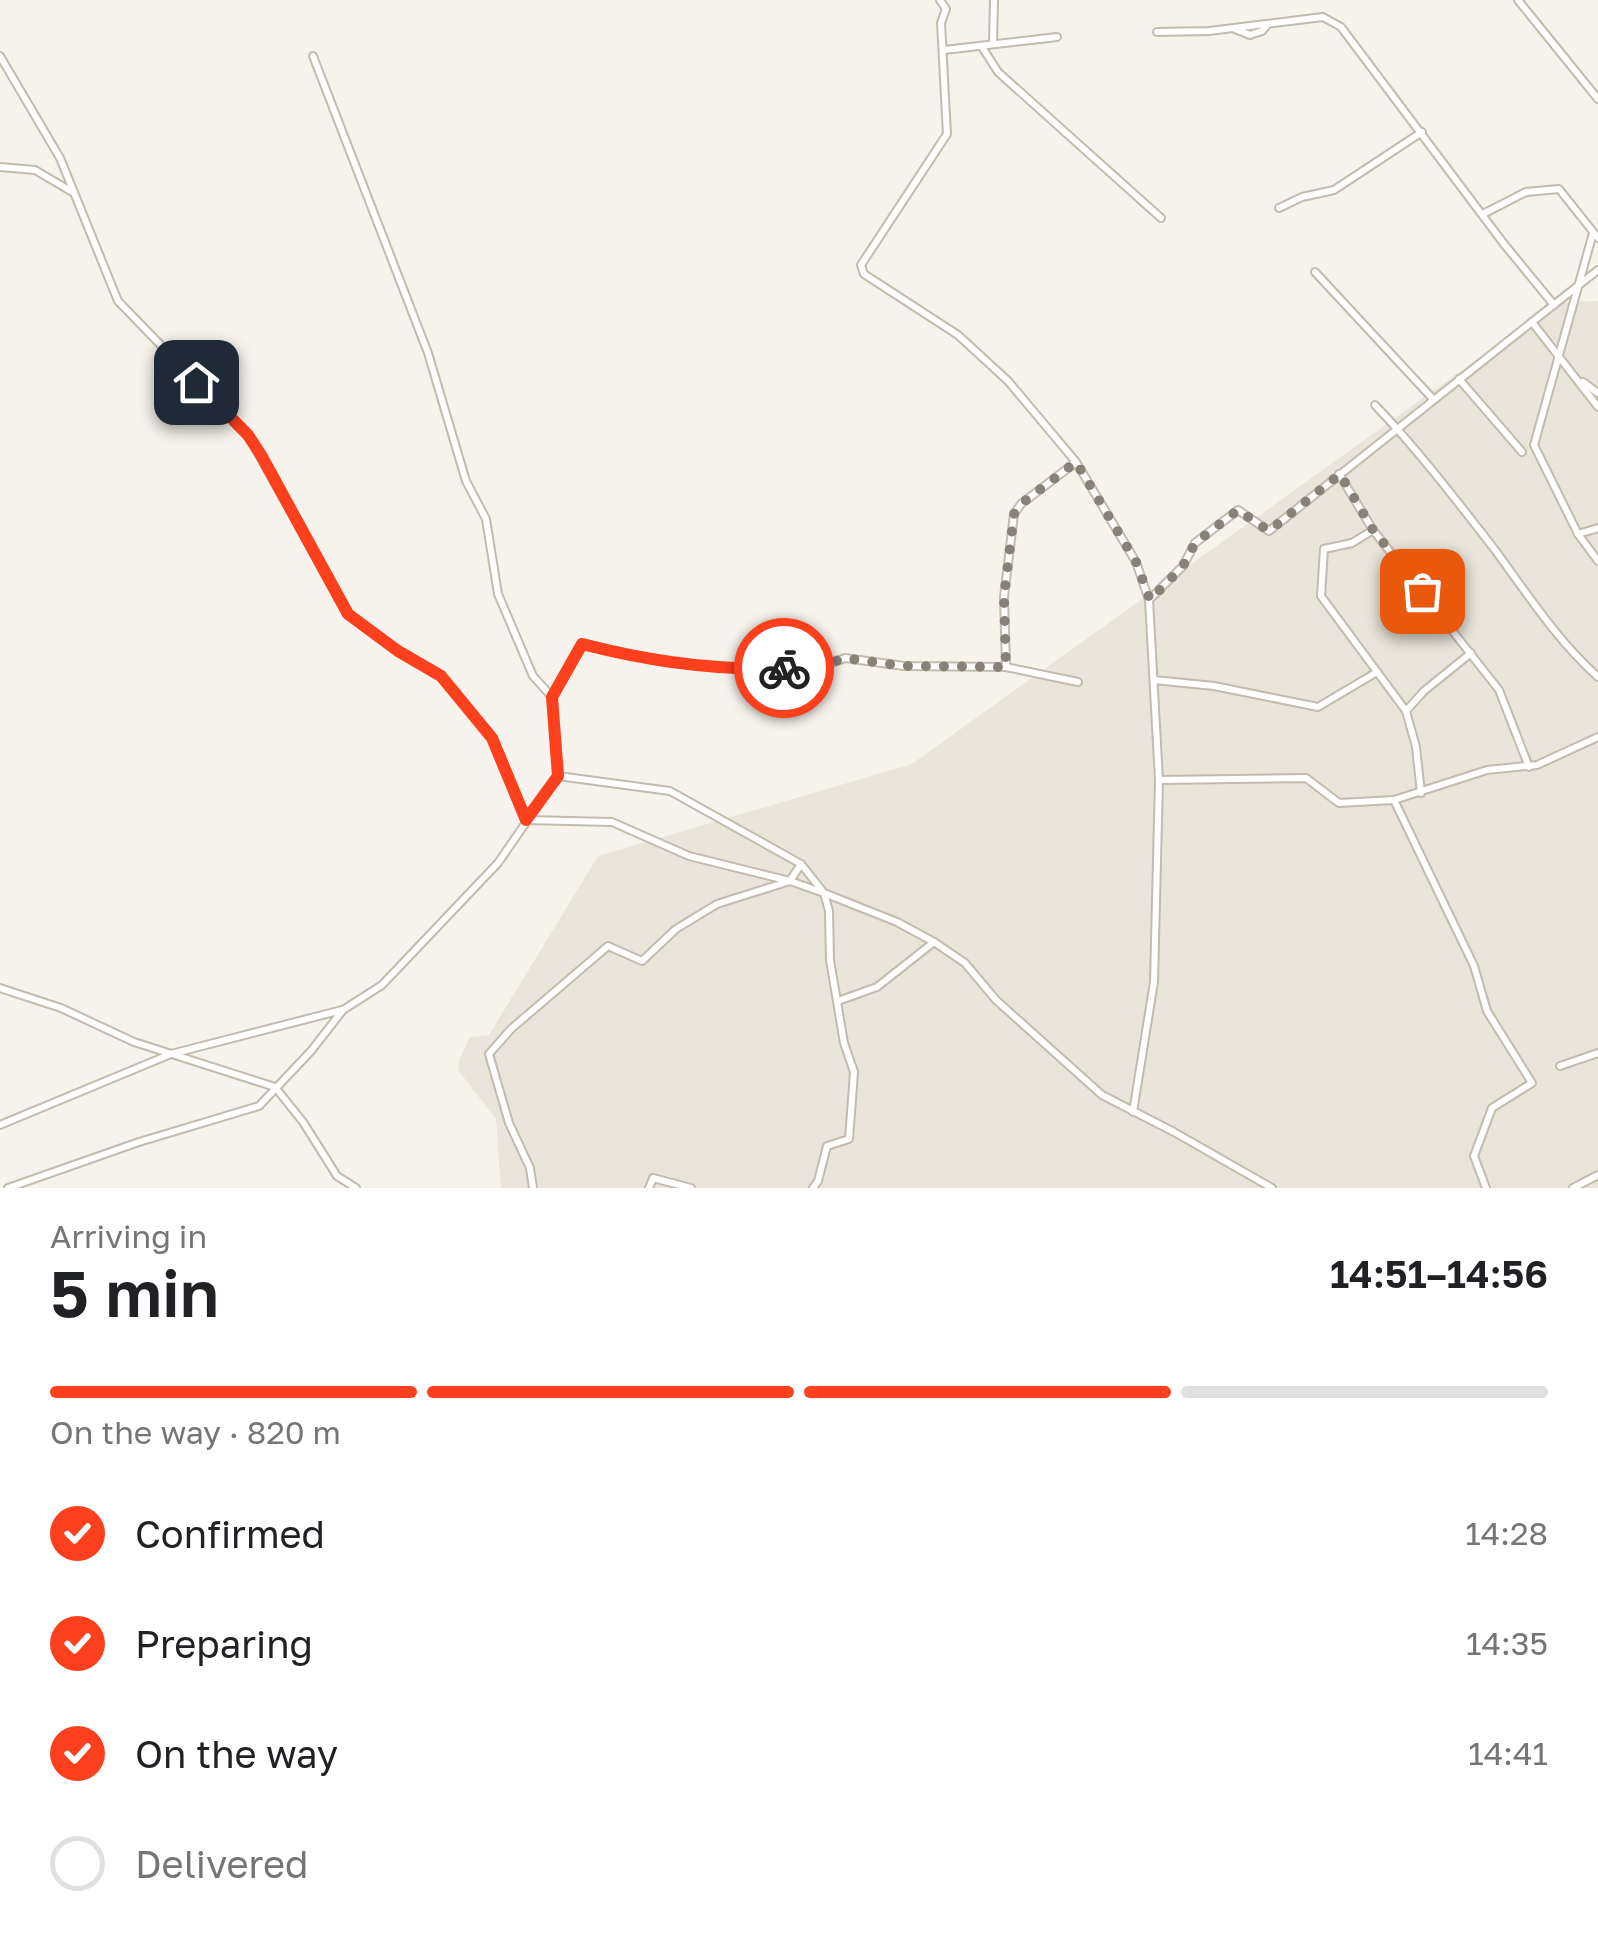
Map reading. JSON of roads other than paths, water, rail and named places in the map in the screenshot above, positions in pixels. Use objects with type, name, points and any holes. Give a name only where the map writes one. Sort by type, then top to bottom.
[{"type":"street","points":[[940,0],[946,9],[941,23],[947,134],[861,266],[864,274],[958,335],[996,370],[1076,462],[1136,562],[1150,600],[1159,780],[1154,982],[1134,1112]]},
{"type":"street","points":[[993,44],[994,0]]},
{"type":"street","points":[[1518,0],[1598,99]]},
{"type":"street","points":[[1158,32],[1235,29],[1324,17],[1341,27],[1554,305]]},
{"type":"street","points":[[944,50],[1057,37]]},
{"type":"street","points":[[982,48],[998,72],[1161,218]]},
{"type":"street","points":[[0,56],[60,158],[118,302],[248,435],[348,614],[398,651],[441,676],[492,738],[526,820]]},
{"type":"street","points":[[313,56],[428,353],[466,481],[486,519],[498,594],[533,676],[552,697]]},
{"type":"street","points":[[1279,208],[1302,197],[1334,190],[1422,132]]},
{"type":"street","points":[[0,167],[35,170],[76,194]]},
{"type":"street","points":[[1483,214],[1526,192],[1559,189],[1596,236],[1534,445],[1578,534],[1598,561]]},
{"type":"street","points":[[1150,600],[1183,566],[1195,543],[1218,523],[1238,510],[1269,531],[1598,270]]},
{"type":"street","points":[[1315,272],[1433,399]]},
{"type":"street","points":[[1532,322],[1598,407]]},
{"type":"street","points":[[1574,376],[1598,393]]},
{"type":"street","points":[[1460,379],[1522,452]]},
{"type":"street","points":[[1376,405],[1567,649],[1598,678]]},
{"type":"street","points":[[1006,667],[1004,597],[1014,514],[1021,504],[1076,462]]},
{"type":"street","points":[[1340,474],[1373,530],[1472,653],[1505,702],[1529,767]]},
{"type":"street","points":[[1578,534],[1598,528]]},
{"type":"street","points":[[1373,530],[1352,543],[1324,549],[1321,596],[1406,711],[1416,748],[1420,793]]},
{"type":"street","points":[[0,1125],[171,1054],[343,1010],[382,985],[498,863],[558,776],[552,697],[582,644],[663,662],[746,670],[823,666],[844,658],[904,666],[1006,667],[1078,682]]},
{"type":"street","points":[[1406,711],[1424,691],[1472,653]]},
{"type":"street","points":[[1154,680],[1214,686],[1318,707],[1378,672]]},
{"type":"street","points":[[1159,780],[1306,778],[1339,803],[1394,800],[1487,770],[1529,767],[1598,737]]},
{"type":"street","points":[[558,776],[670,791],[801,864],[824,892],[829,910],[830,960],[844,1043],[854,1072],[849,1139],[827,1146],[813,1188]]},
{"type":"street","points":[[1394,800],[1474,966],[1487,1012],[1532,1083],[1492,1108],[1474,1156],[1486,1188]]},
{"type":"street","points":[[526,820],[612,822],[689,856],[790,881],[897,922],[965,963],[996,1000],[1102,1095],[1272,1188]]},
{"type":"street","points":[[533,1188],[530,1168],[509,1123],[489,1054],[511,1029],[608,946],[642,961],[676,930],[716,904],[790,881],[801,864]]},
{"type":"street","points":[[838,1001],[877,986],[934,942]]},
{"type":"street","points":[[0,988],[61,1008],[134,1042],[275,1087],[337,1176],[356,1188]]},
{"type":"street","points":[[8,1188],[139,1142],[259,1106],[343,1010]]},
{"type":"street","points":[[1560,1066],[1598,1053]]},
{"type":"street","points":[[1573,1188],[1598,1175]]},
{"type":"street","points":[[649,1188],[653,1178],[692,1188]]}]
